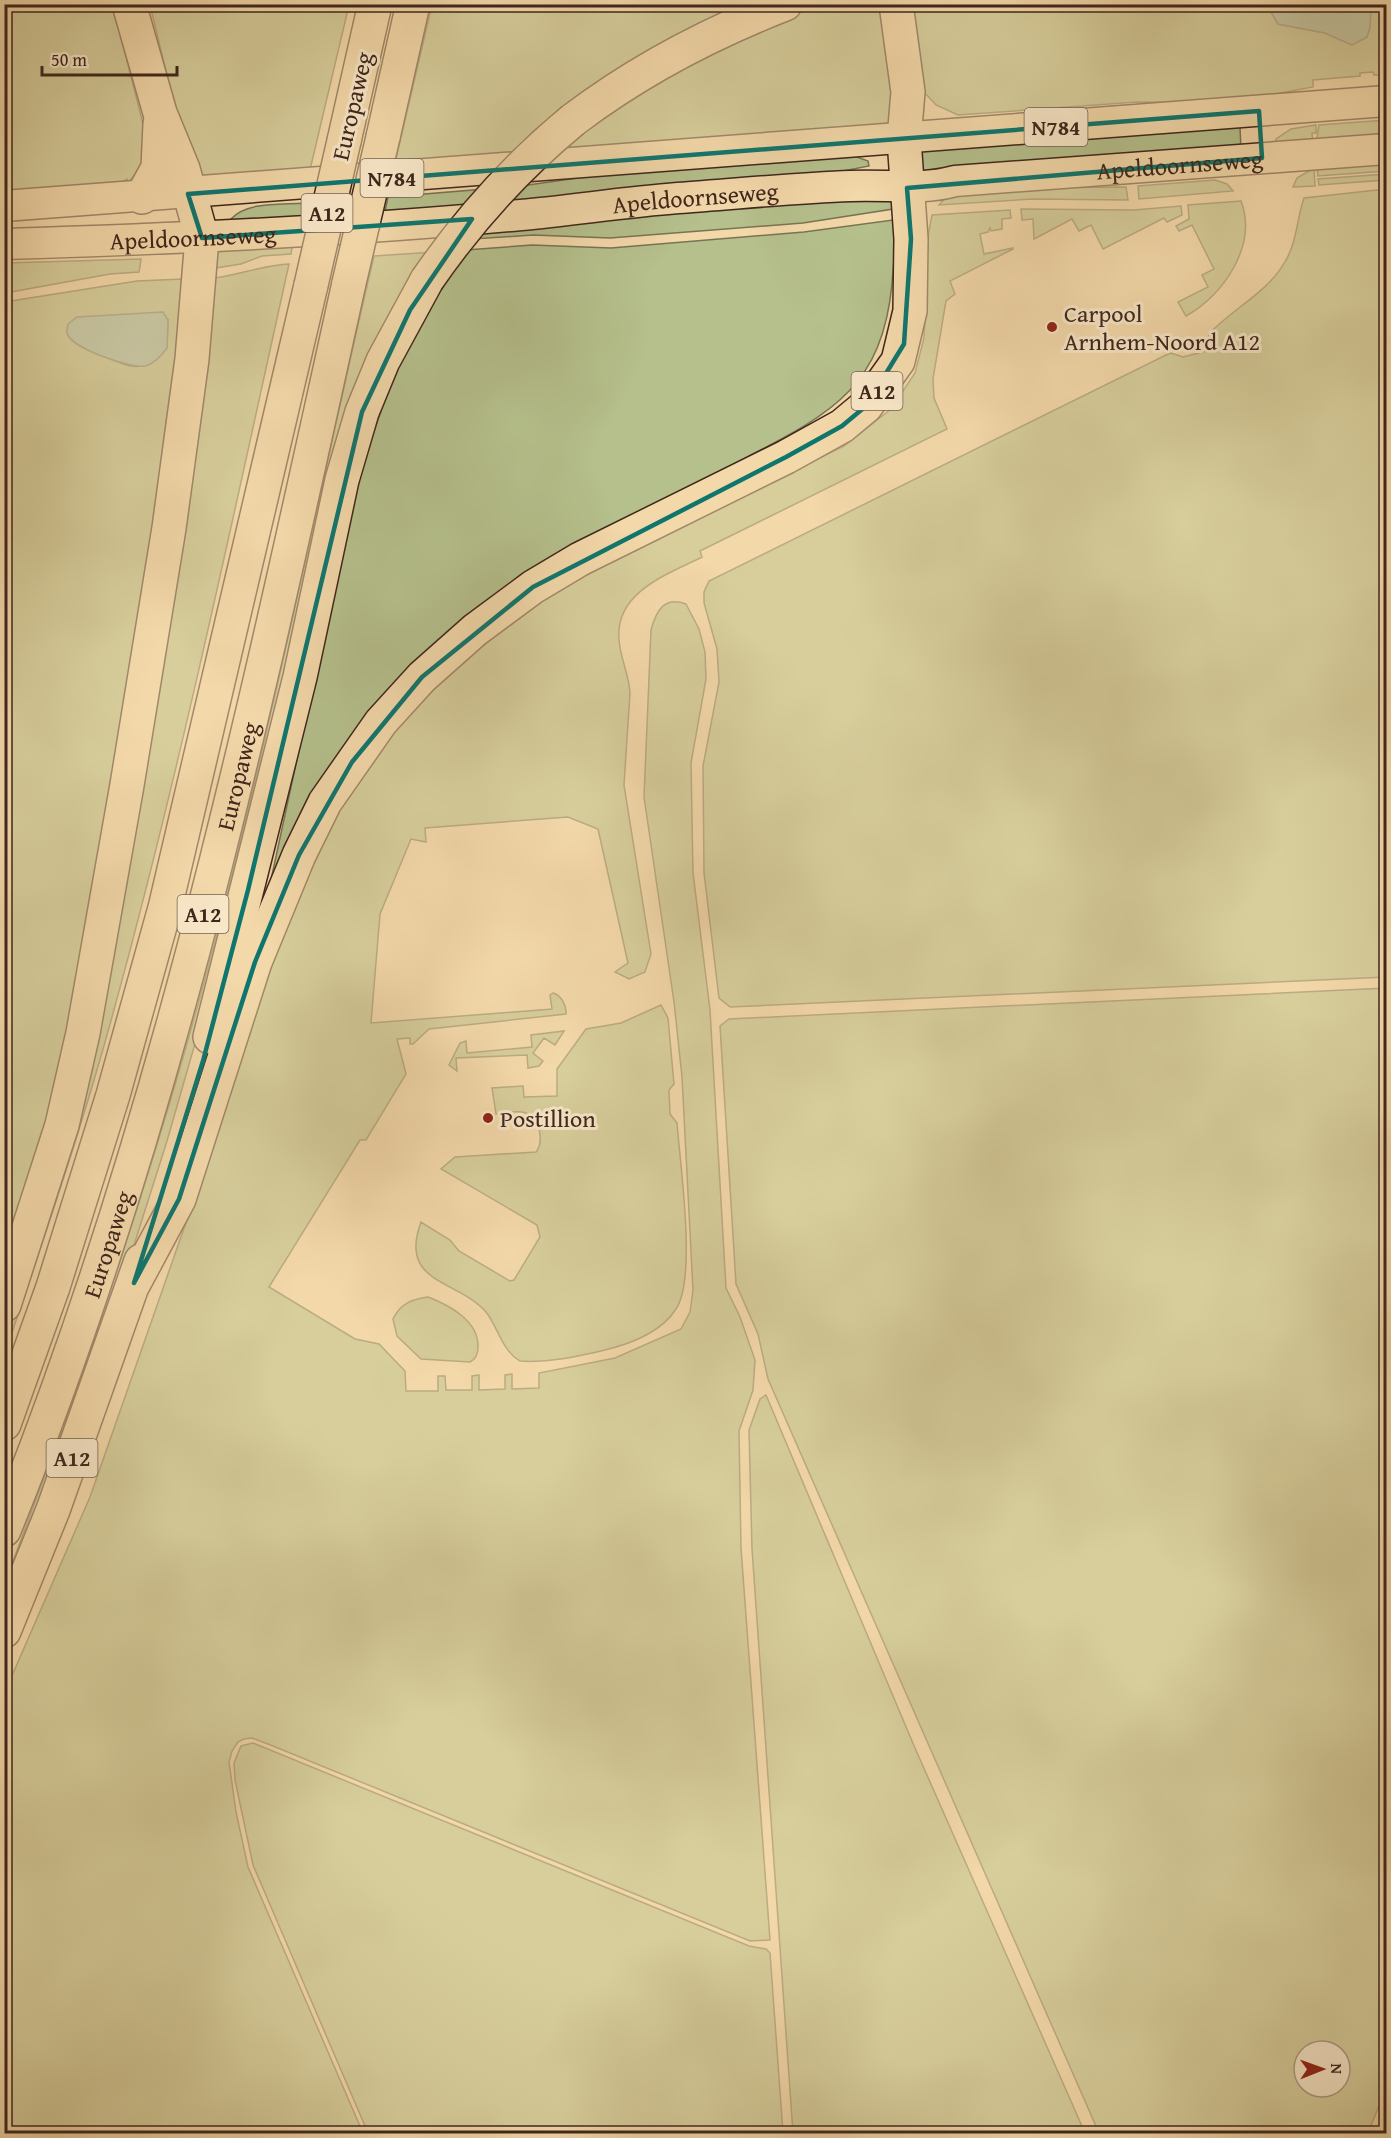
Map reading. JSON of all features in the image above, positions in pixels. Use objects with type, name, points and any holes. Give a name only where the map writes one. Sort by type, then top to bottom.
[{"type":"highway","points":[[4,1305],[62,1125],[103,928],[171,516],[192,358],[202,238],[188,194],[183,169],[160,113],[129,4]]},
{"type":"highway","name":"Europaweg","points":[[4,1424],[53,1287],[113,1095],[165,908],[375,4]]},
{"type":"highway","name":"Europaweg","points":[[4,1530],[37,1449],[101,1271],[213,878],[264,672],[413,4]]},
{"type":"highway","name":"A12","points":[[4,1631],[53,1510],[134,1283],[203,1061],[300,677],[342,480],[362,412],[383,361],[427,280],[478,210],[531,155],[573,120],[636,75],[713,34],[785,4]]},
{"type":"highway","points":[[896,4],[908,93],[904,139],[907,188]]},
{"type":"highway","points":[[142,197],[158,168],[161,150],[160,113]]},
{"type":"highway","name":"A12","points":[[134,1283],[179,1198],[255,962],[299,855],[325,802],[352,762],[381,722],[422,677],[475,630],[534,587],[580,559],[786,457],[842,426],[866,406],[898,361],[904,344],[910,287],[911,239],[907,188]]},
{"type":"main road","name":"Apeldoornseweg","points":[[4,206],[188,194],[1386,101]]},
{"type":"main road","points":[[1259,111],[1262,158]]},
{"type":"main road","name":"Apeldoornseweg","points":[[4,244],[202,238],[522,215],[606,204],[854,185],[935,187],[955,182],[1386,149]]},
{"type":"highlighted area","points":[[1259,111],[1262,158],[907,188],[911,239],[904,344],[866,406],[842,426],[786,457],[533,587],[422,677],[352,762],[299,855],[255,962],[179,1199],[134,1283],[203,1061],[248,890],[362,412],[410,310],[472,219],[202,238],[188,194]]},
{"type":"green space","points":[[4,5],[113,5],[147,140],[145,160],[129,182],[127,179],[120,183],[5,197]]},
{"type":"green space","points":[[150,5],[349,5],[309,174],[193,183]]},
{"type":"green space","points":[[432,5],[763,5],[514,158],[394,167]]},
{"type":"green space","points":[[826,5],[884,5],[898,93],[894,129],[552,155],[637,90],[794,14]]},
{"type":"green space","points":[[908,5],[1267,5],[1278,24],[1325,33],[1352,45],[1367,37],[1371,5],[1386,5],[1386,77],[1380,78],[1380,75],[1374,75],[1373,72],[1360,73],[1360,76],[1313,80],[1313,87],[1227,103],[1137,102],[958,115],[936,105],[922,90]]},
{"type":"green space","points":[[1386,120],[1386,139],[1316,145],[1319,125]]},
{"type":"green space","points":[[1236,122],[1240,128],[1241,149],[916,184],[919,148]]},
{"type":"green space","points":[[1316,125],[1316,133],[1312,133],[1313,145],[1276,148],[1276,139],[1291,129]]},
{"type":"green space","points":[[849,154],[868,161],[869,166],[843,171],[605,190],[502,207],[521,186],[642,169]]},
{"type":"green space","points":[[1346,162],[1386,165],[1386,171],[1318,176],[1317,167]]},
{"type":"green space","points":[[1314,168],[1315,186],[1293,187],[1297,178]]},
{"type":"green space","points":[[1386,174],[1386,180],[1319,185],[1318,179]]},
{"type":"green space","points":[[1215,180],[1227,184],[1233,191],[1139,199],[1138,186]]},
{"type":"green space","points":[[1126,187],[1128,200],[1033,199],[939,205],[948,195],[1008,188]]},
{"type":"green space","points":[[486,189],[466,210],[384,216],[388,197]]},
{"type":"green space","points":[[1386,189],[1386,977],[730,1007],[719,998],[704,873],[703,766],[719,682],[717,649],[704,603],[704,592],[709,581],[1166,355],[1171,353],[1183,357],[1207,351],[1209,334],[1279,272],[1292,245],[1304,198]]},
{"type":"green space","points":[[893,196],[893,209],[803,223],[610,238],[533,235],[474,239],[483,228]]},
{"type":"green space","points":[[1241,201],[1245,218],[1245,235],[1234,268],[1213,296],[1186,316],[1178,302],[1208,287],[1202,275],[1214,269],[1192,225],[1179,231],[1176,226],[1189,219],[1188,205]]},
{"type":"green space","points":[[305,203],[300,223],[233,226],[231,219],[246,209],[255,207]]},
{"type":"green space","points":[[1181,206],[1182,215],[1167,222],[1164,218],[1103,249],[1091,225],[1079,231],[1072,219],[1034,239],[1033,219],[1022,220],[1021,209],[1134,210]]},
{"type":"green space","points":[[1010,210],[1011,218],[1002,219],[1002,229],[991,231],[990,228],[988,232],[980,234],[984,254],[1013,249],[950,281],[955,294],[946,301],[933,379],[934,398],[947,429],[700,551],[702,557],[646,587],[626,609],[620,623],[619,639],[630,693],[624,785],[651,954],[645,972],[629,979],[615,972],[628,963],[598,829],[568,817],[425,828],[426,842],[411,839],[380,914],[371,1023],[552,1009],[550,995],[553,993],[563,1001],[566,1014],[429,1029],[413,1044],[410,1044],[410,1038],[397,1039],[406,1074],[366,1140],[360,1140],[269,1287],[355,1339],[379,1344],[405,1371],[406,1391],[438,1391],[438,1376],[445,1376],[446,1390],[472,1390],[472,1376],[479,1375],[479,1390],[505,1389],[505,1375],[512,1374],[512,1389],[539,1388],[539,1373],[615,1358],[681,1329],[690,1312],[693,1290],[682,1077],[674,1002],[644,797],[651,630],[655,617],[662,607],[672,602],[686,604],[699,629],[705,652],[706,679],[691,763],[693,873],[710,1010],[726,1288],[740,1317],[755,1360],[753,1390],[739,1431],[741,1548],[770,1940],[750,1941],[268,1744],[252,1738],[244,1739],[238,1742],[232,1751],[229,1762],[236,1812],[248,1867],[363,2133],[5,2133],[4,1694],[90,1497],[189,1214],[280,936],[336,809],[429,685],[552,588],[844,446],[891,409],[915,373],[924,338],[928,236],[932,215]]},
{"type":"green space","points":[[893,220],[895,252],[886,319],[877,347],[865,371],[849,391],[807,424],[468,622],[266,903],[357,481],[394,373],[425,311],[466,250],[532,245],[611,248],[804,232]]},
{"type":"green space","points":[[293,242],[291,254],[262,256],[241,264],[209,269],[210,247]]},
{"type":"green space","points":[[434,252],[412,289],[167,1141],[121,1286],[16,1572],[10,1569],[112,1285],[180,1070],[200,997],[269,720],[374,256]]},
{"type":"green space","points":[[141,259],[139,272],[110,274],[5,293],[5,263]]},
{"type":"green space","points":[[289,264],[181,747],[133,939],[83,1115],[5,1353],[5,1337],[33,1255],[207,279],[268,266]]},
{"type":"green space","points":[[183,279],[191,291],[76,1016],[5,1271],[5,302],[137,281]],"holes":[[[168,320],[167,348],[142,366],[129,366],[100,355]]]},
{"type":"green space","points":[[1386,988],[1386,2088],[1368,2133],[1099,2133],[768,1379],[758,1334],[736,1284],[720,1026],[729,1019]]},
{"type":"green space","points":[[661,1005],[668,1018],[674,1084],[669,1090],[670,1114],[677,1123],[684,1192],[686,1248],[682,1294],[670,1317],[643,1337],[611,1348],[571,1357],[520,1361],[504,1345],[486,1312],[474,1301],[434,1278],[424,1269],[417,1258],[416,1242],[421,1222],[450,1240],[459,1251],[510,1281],[514,1280],[540,1237],[537,1225],[441,1169],[455,1157],[536,1152],[540,1136],[535,1119],[523,1112],[496,1114],[492,1088],[523,1086],[524,1097],[557,1096],[557,1069],[586,1029],[621,1023]]},
{"type":"green space","points":[[564,1031],[555,1045],[544,1038],[533,1053],[543,1061],[539,1066],[528,1068],[527,1055],[456,1058],[457,1071],[449,1065],[460,1043],[466,1041],[467,1053],[532,1047],[531,1035]]},
{"type":"green space","points":[[428,1297],[453,1309],[474,1329],[478,1350],[472,1361],[421,1359],[397,1336],[393,1319],[399,1310],[412,1301]]},
{"type":"green space","points":[[766,1395],[915,1748],[1085,2133],[793,2133],[752,1549],[749,1430],[760,1399]]},
{"type":"green space","points":[[253,1743],[749,1946],[766,1949],[770,1953],[783,2133],[368,2133],[253,1865],[235,1780],[234,1763],[241,1746]]},
{"type":"shaded area","points":[[1267,5],[1371,5],[1370,27],[1367,37],[1352,45],[1325,33],[1278,24]]},
{"type":"shaded area","points":[[163,312],[168,320],[167,348],[161,356],[146,366],[116,361],[90,351],[71,339],[67,332],[68,324],[77,317]]},
{"type":"place","name":"Carpool Arnhem-Noord A12","points":[[1052,327]]},
{"type":"place","name":"Postillion","points":[[488,1118]]}]
